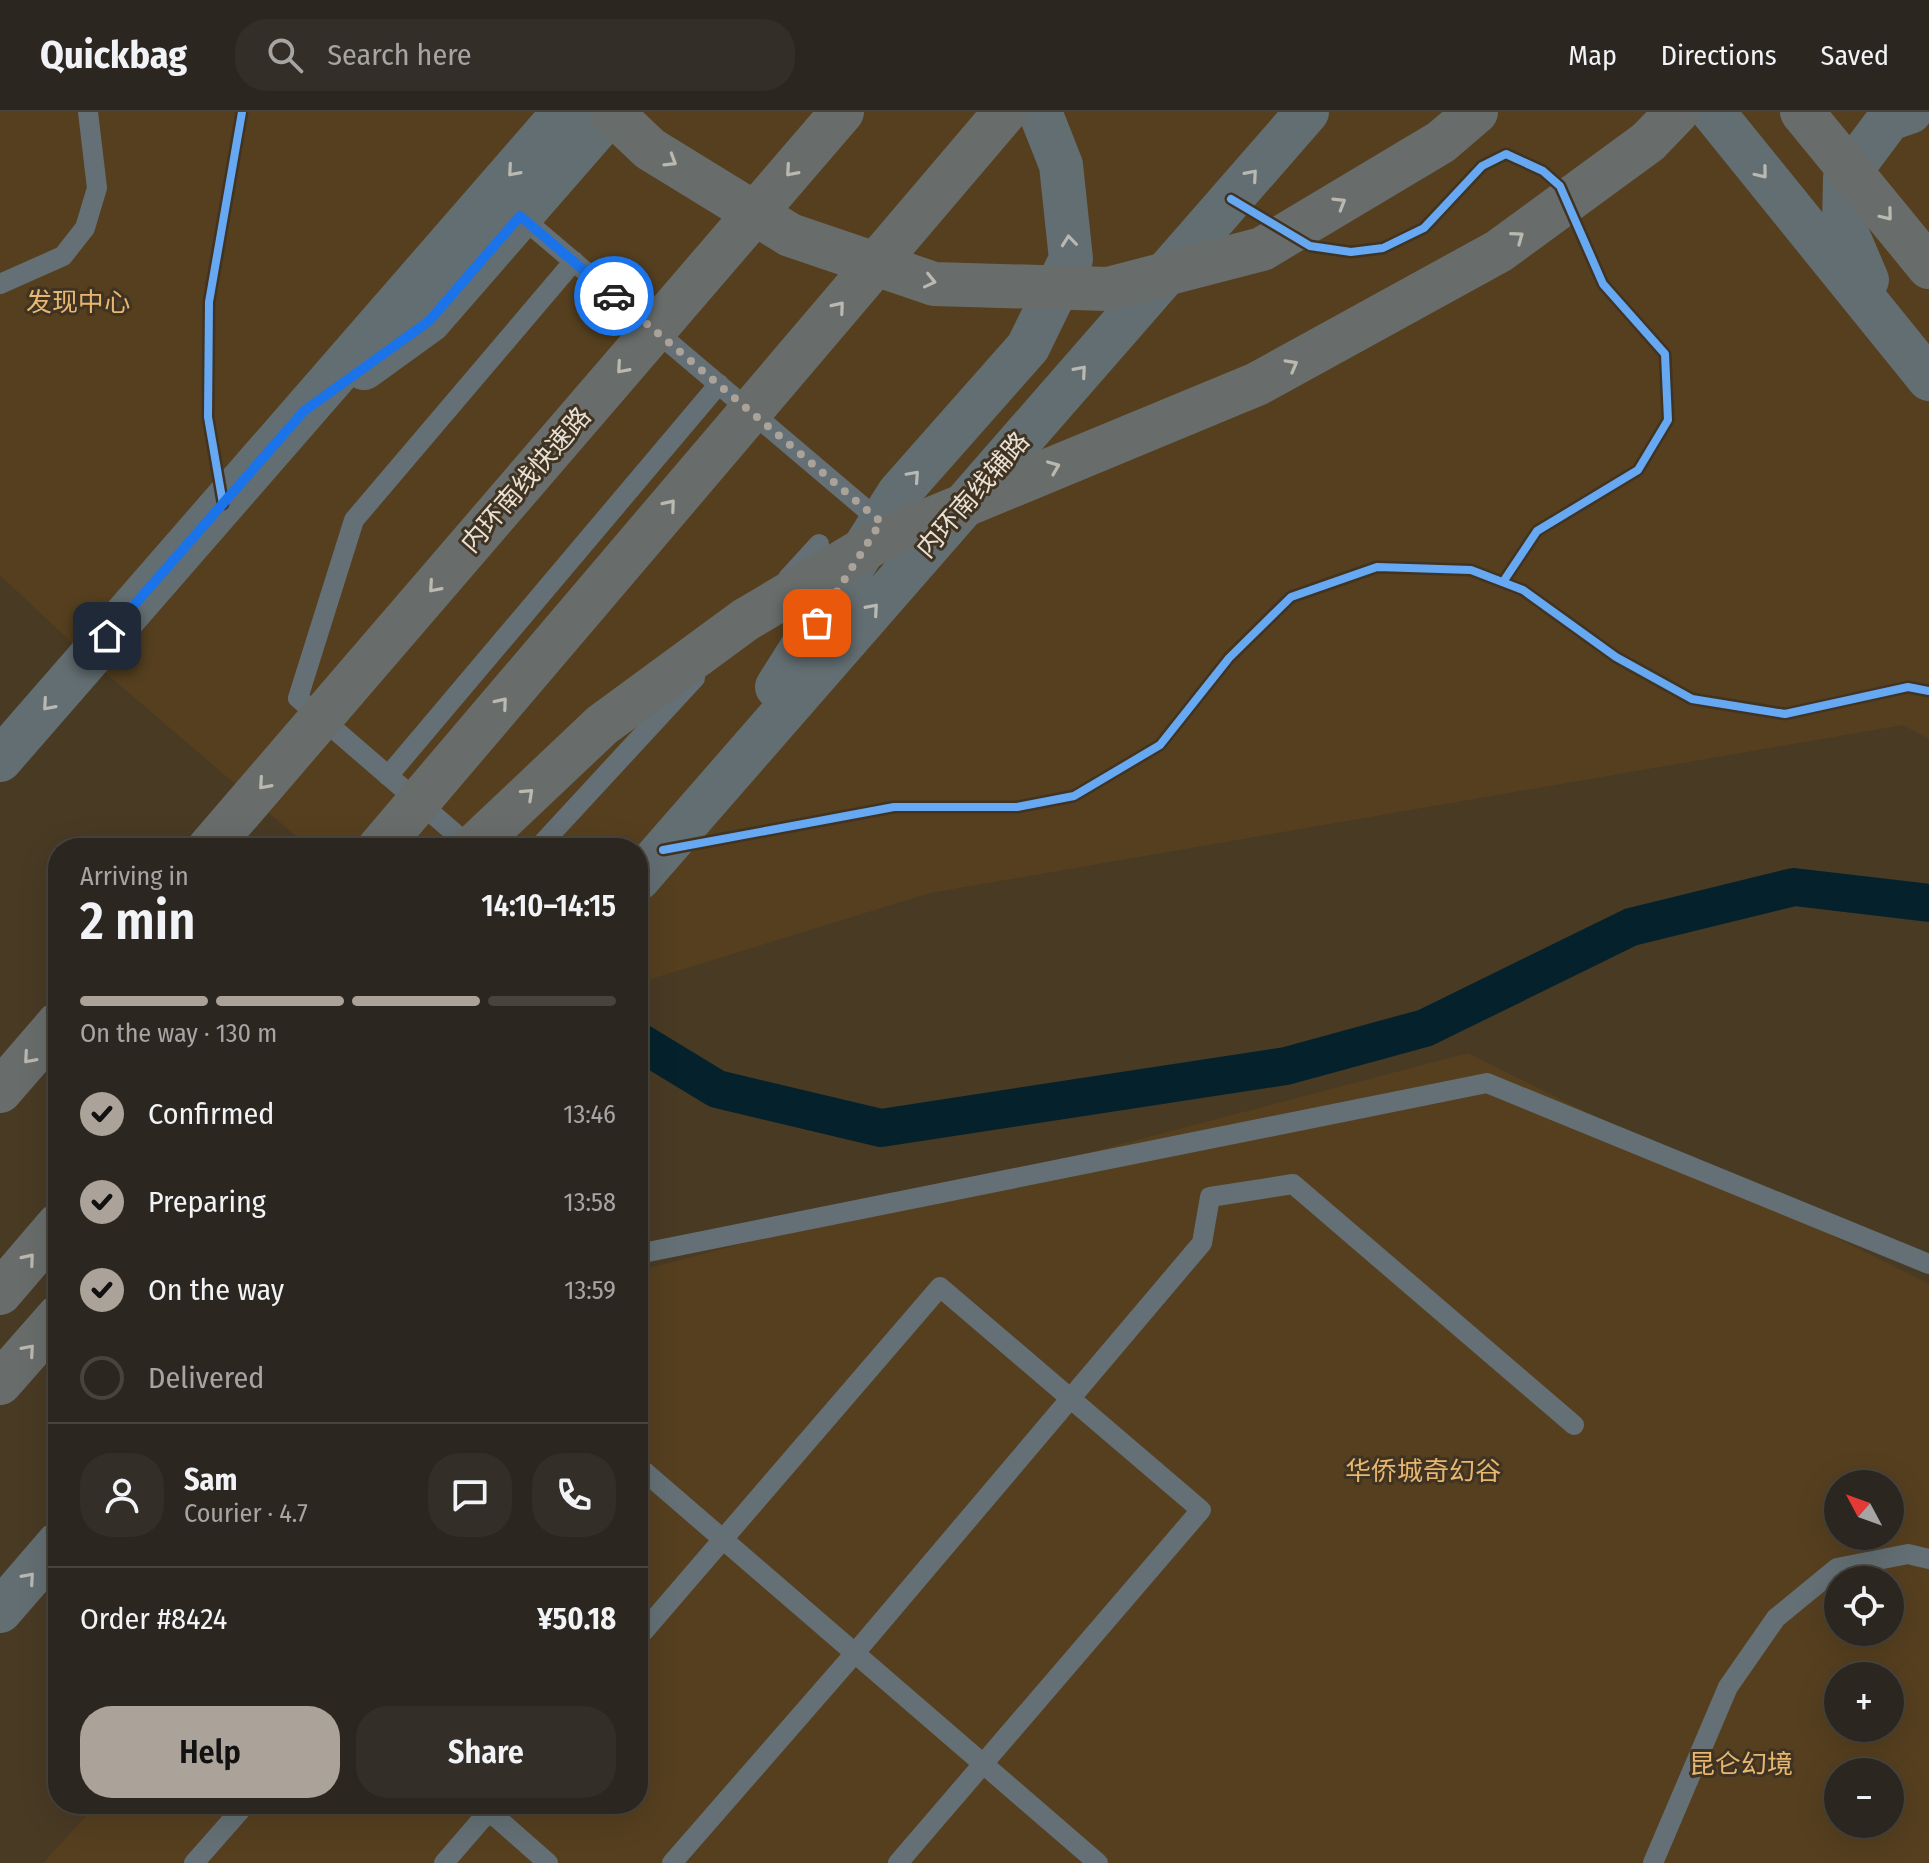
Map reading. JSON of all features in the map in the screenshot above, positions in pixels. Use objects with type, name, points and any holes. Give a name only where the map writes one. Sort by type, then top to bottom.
[{"type":"highway","points":[[611,112],[650,149],[790,235],[934,284],[1108,289],[1262,249],[1441,142],[1476,112]]},
{"type":"highway","name":"内环南线快速路","points":[[218,838],[842,112]]},
{"type":"highway","points":[[388,838],[1005,112]]},
{"type":"highway","points":[[483,838],[602,725],[745,620],[878,541],[1257,384],[1499,251],[1648,142],[1677,112]]},
{"type":"highway","points":[[1802,112],[1929,267]]},
{"type":"highway","points":[[0,1091],[48,1036]]},
{"type":"highway","points":[[0,1293],[48,1237]]},
{"type":"highway","points":[[0,1383],[48,1328]]},
{"type":"main road","points":[[0,760],[564,112]]},
{"type":"main road","points":[[304,411],[429,321],[611,112]]},
{"type":"main road","points":[[706,801],[899,493],[1028,347],[1071,259],[1061,165],[1040,112]]},
{"type":"main road","name":"内环南线辅路","points":[[648,868],[1307,112]]},
{"type":"main road","points":[[1713,112],[1929,379]]},
{"type":"main road","points":[[1885,325],[1844,226],[1845,178],[1889,119],[1910,112]]},
{"type":"main road","points":[[0,1611],[48,1556]]},
{"type":"lane","points":[[0,284],[63,256],[85,228],[97,188],[88,112]]},
{"type":"lane","points":[[520,216],[881,522]]},
{"type":"lane","points":[[460,838],[298,698],[354,520],[574,261]]},
{"type":"lane","points":[[388,776],[719,384]]},
{"type":"lane","points":[[547,838],[819,544]]},
{"type":"lane","points":[[648,1252],[1487,1083],[1929,1264]]},
{"type":"lane","points":[[672,1863],[855,1653],[1202,1243],[1210,1197],[1293,1184],[1574,1425]]},
{"type":"lane","points":[[648,1626],[940,1287],[1201,1510],[898,1863]]},
{"type":"lane","points":[[648,1474],[1098,1863]]},
{"type":"lane","points":[[1653,1863],[1728,1687],[1776,1618],[1837,1568],[1908,1554],[1929,1559]]},
{"type":"lane","points":[[194,1863],[237,1814]]},
{"type":"lane","points":[[444,1863],[482,1814]]},
{"type":"lane","points":[[496,1814],[548,1863]]},
{"type":"shaded area","points":[[0,112],[1929,450],[1929,1863],[0,1863]]},
{"type":"green space","name":"发现中心","points":[[0,112],[1929,112],[1929,739],[1903,725],[930,893],[648,980],[648,838],[298,838],[88,658],[0,575]]},
{"type":"green space","name":"华侨城奇幻谷","points":[[1468,1053],[1929,1284],[1929,1863],[43,1863],[88,1814],[648,1814],[648,1268]]},
{"type":"waterway","points":[[648,1047],[717,1089],[881,1128],[1286,1066],[1425,1028],[1631,927],[1794,887],[1929,903]]},
{"type":"cycle path","points":[[223,504],[208,417],[209,302],[242,112]]},
{"type":"cycle path","points":[[1231,199],[1310,246],[1351,252],[1383,248],[1424,228],[1482,166],[1506,154],[1543,171],[1560,186],[1603,284],[1665,354],[1668,420],[1638,470],[1537,531],[1503,582]]},
{"type":"cycle path","points":[[663,850],[894,807],[1017,807],[1074,796],[1160,745],[1229,658],[1291,597],[1377,567],[1471,570],[1523,590],[1616,657],[1692,699],[1785,714],[1908,687],[1929,691]]},
{"type":"way so far","points":[[614,296],[881,522],[817,623]]},
{"type":"route","points":[[107,636],[304,411],[429,321],[520,216],[614,296]]},
{"type":"park label","name":"昆仑幻境","points":[[1741,1764]]}]
